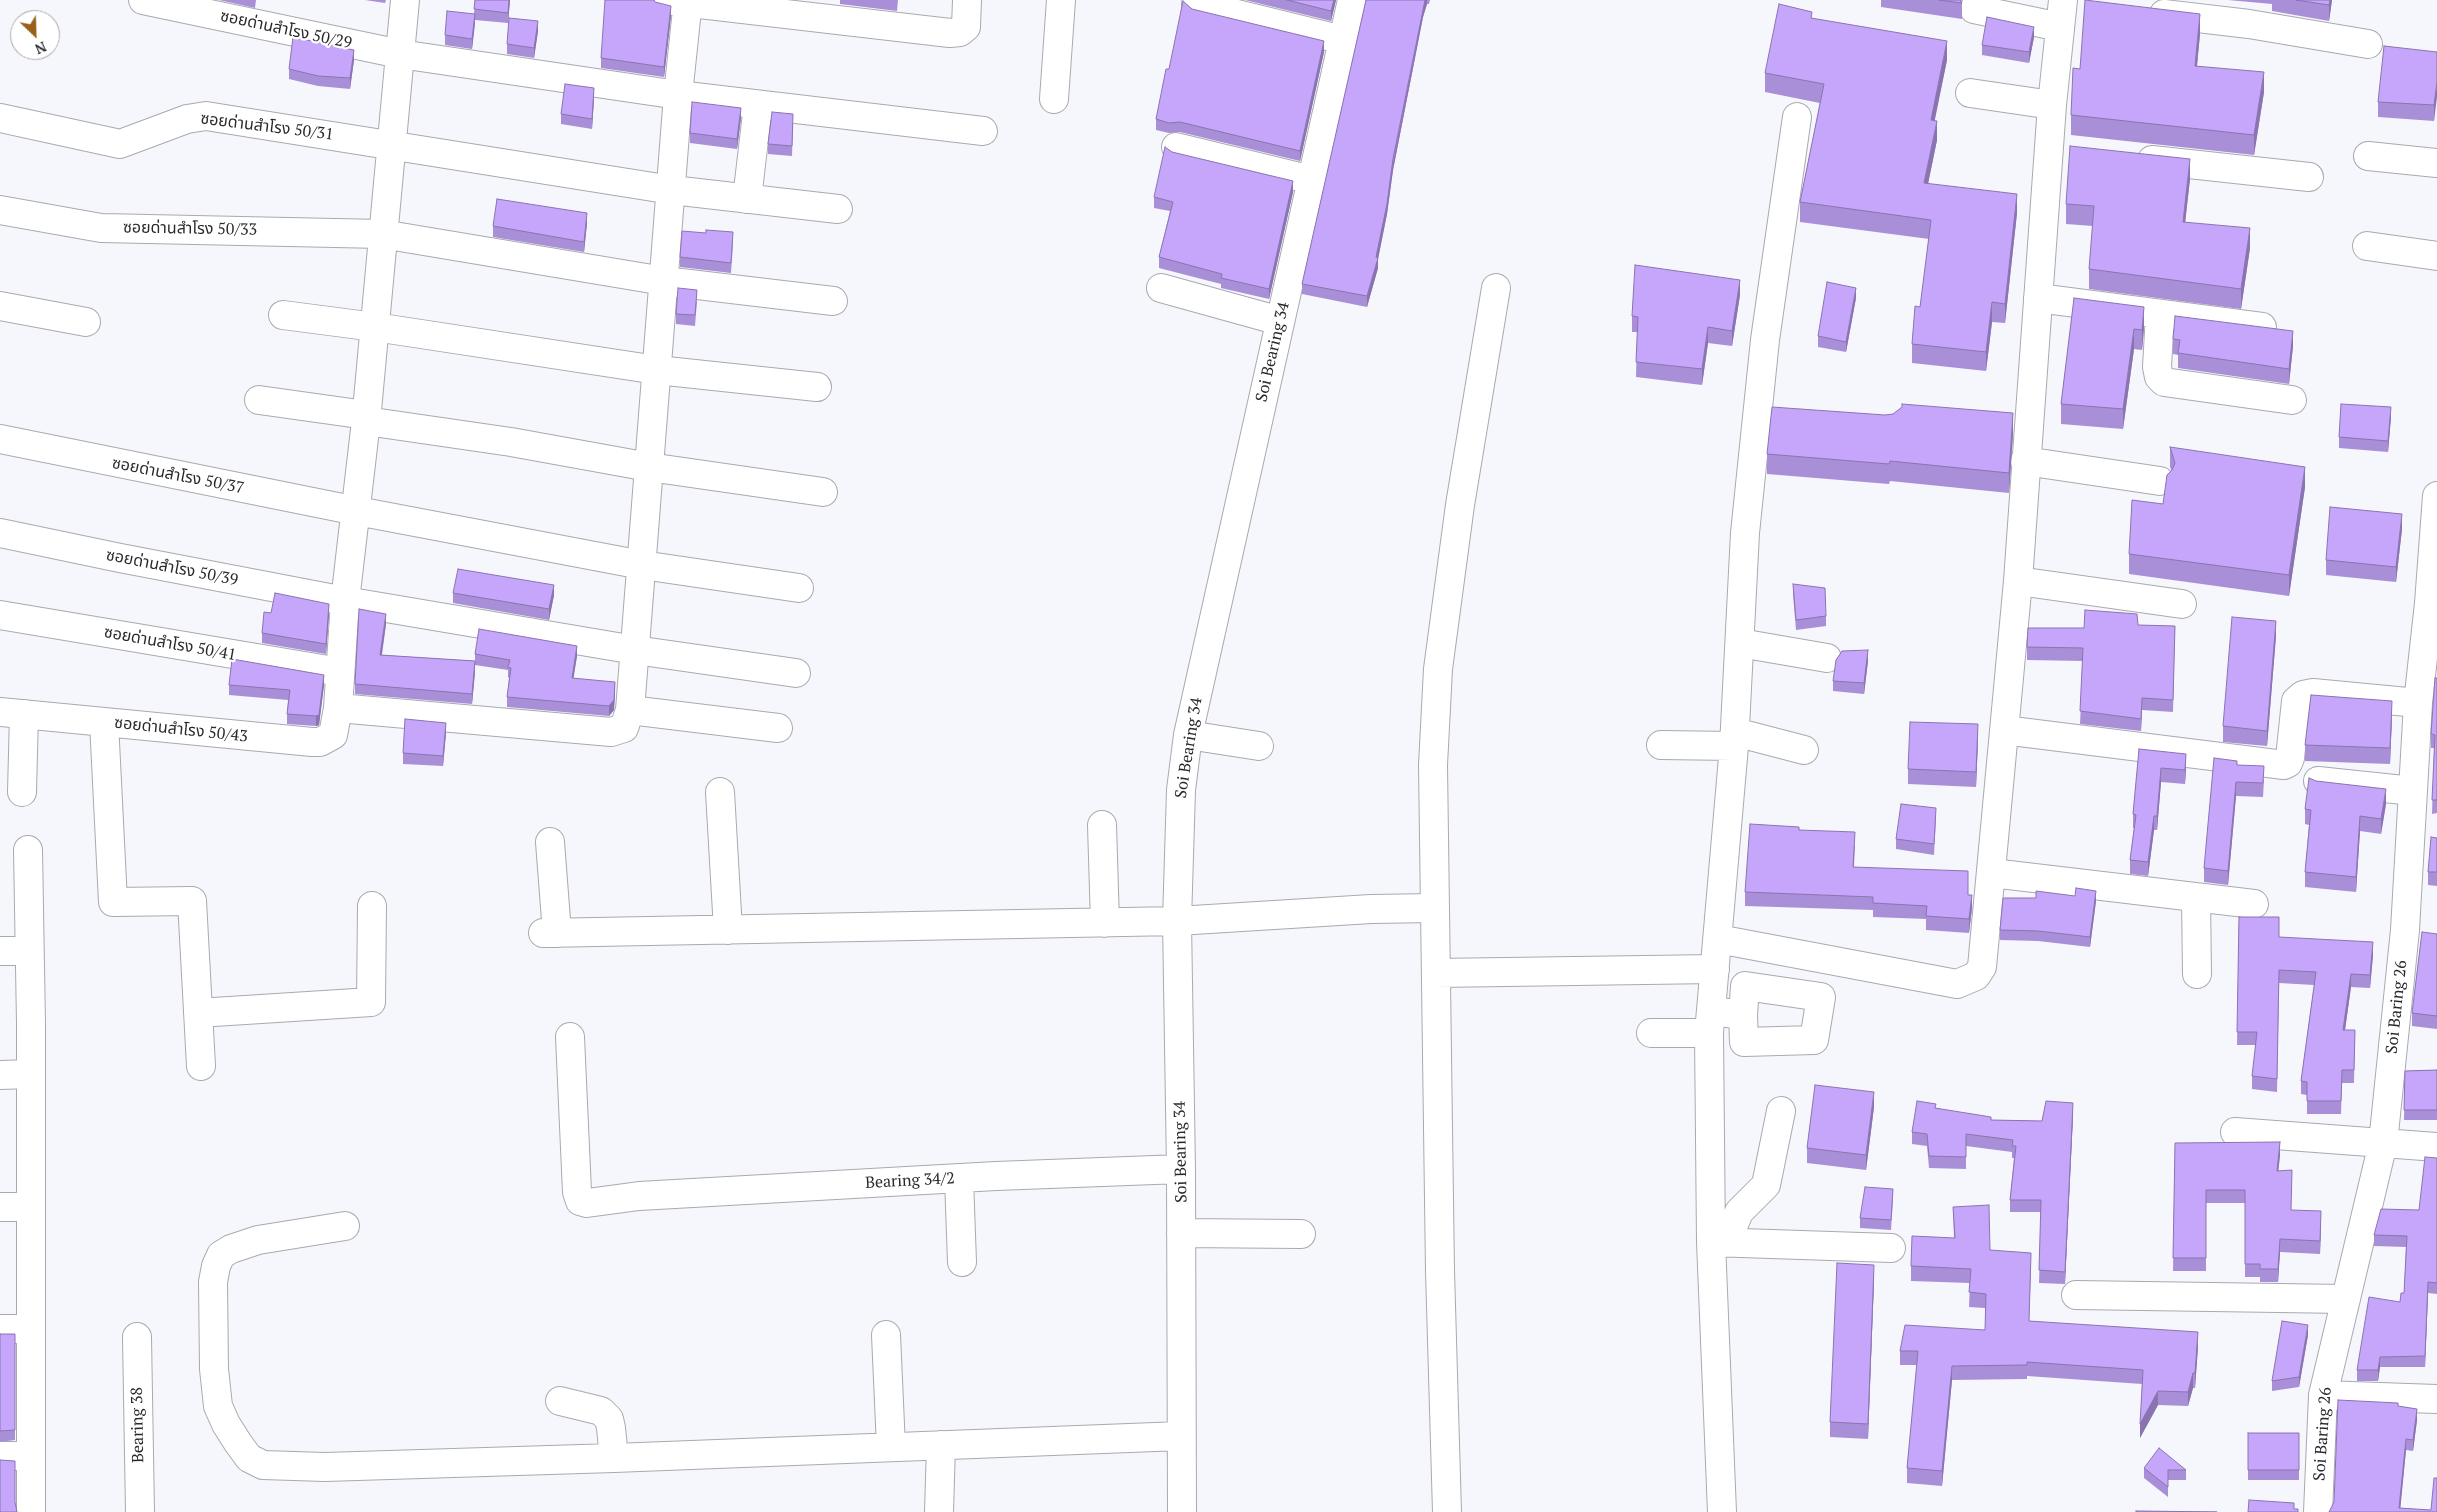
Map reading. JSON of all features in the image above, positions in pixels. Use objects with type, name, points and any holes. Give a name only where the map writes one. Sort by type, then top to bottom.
[{"type":"street","name":"ซอยด่านสำโรง 50/29","points":[[143,0],[400,54],[678,96],[983,131]]},
{"type":"street","points":[[405,0],[357,511],[345,601],[338,708],[611,732],[624,728],[630,710],[672,190],[678,96],[680,1],[782,6],[950,33],[960,32],[966,27],[967,0]]},
{"type":"street","points":[[1054,99],[1061,0]]},
{"type":"street","name":"Soi Bearing 34","points":[[1182,1512],[1181,1169],[1177,921],[1181,790],[1188,735],[1352,0]]},
{"type":"street","points":[[1196,4],[1343,40]]},
{"type":"street","points":[[1974,9],[2062,9],[2092,5]]},
{"type":"street","points":[[1718,940],[1957,984],[1976,976],[1982,967],[2018,581],[2025,461],[2052,105],[2062,9]]},
{"type":"street","points":[[2141,11],[2249,24],[2368,44]]},
{"type":"street","points":[[1970,93],[2052,105]]},
{"type":"street","points":[[747,198],[758,105]]},
{"type":"street","name":"ซอยด่านสำโรง 50/31","points":[[0,118],[120,144],[187,119],[206,116],[672,190],[838,209]]},
{"type":"street","points":[[1722,1512],[1719,1242],[1710,1022],[1735,739],[1745,533],[1768,411],[1764,340],[1779,226],[1797,117]]},
{"type":"street","points":[[1176,147],[1312,180]]},
{"type":"street","points":[[2049,148],[2078,152]]},
{"type":"street","points":[[2368,156],[2437,163]]},
{"type":"street","points":[[2126,157],[2309,177]]},
{"type":"street","name":"ซอยด่านสำโรง 50/33","points":[[0,210],[101,228],[382,234],[664,281],[833,301]]},
{"type":"street","points":[[2367,246],[2437,256]]},
{"type":"street","points":[[1161,288],[1280,321]]},
{"type":"street","points":[[1446,1512],[1440,1272],[1433,765],[1438,669],[1460,505],[1496,288]]},
{"type":"street","points":[[2038,298],[2291,331]]},
{"type":"street","points":[[0,306],[86,322]]},
{"type":"street","points":[[2160,314],[2157,367],[2159,377],[2164,382],[2292,400]]},
{"type":"street","points":[[283,315],[375,327],[657,370],[817,387]]},
{"type":"street","points":[[259,400],[649,467],[823,492]]},
{"type":"street","name":"ซอยด่านสำโรง 50/37","points":[[0,439],[357,511],[642,565],[799,588]]},
{"type":"street","points":[[2025,461],[2160,481]]},
{"type":"street","name":"Soi Baring 26","points":[[2318,1512],[2323,1395],[2384,1143],[2405,930],[2418,703],[2433,604],[2437,496]]},
{"type":"street","name":"ซอยด่านสำโรง 50/39","points":[[0,532],[120,558],[345,601],[635,650],[796,673]]},
{"type":"street","points":[[2018,581],[2182,604]]},
{"type":"street","name":"ซอยด่านสำโรง 50/41","points":[[0,615],[340,672]]},
{"type":"street","points":[[1740,643],[1827,658]]},
{"type":"street","points":[[2004,730],[2284,765],[2288,763],[2290,758],[2296,701],[2303,695],[2313,693],[2418,703]]},
{"type":"street","name":"ซอยด่านสำโรง 50/43","points":[[12,713],[320,742],[333,735],[338,708]]},
{"type":"street","points":[[630,710],[778,728]]},
{"type":"street","points":[[12,713],[22,792]]},
{"type":"street","points":[[104,722],[113,902],[192,901],[202,1066]]},
{"type":"street","points":[[1188,735],[1259,746]]},
{"type":"street","points":[[1661,744],[1735,739],[1804,750]]},
{"type":"street","points":[[2318,781],[2413,791]]},
{"type":"street","points":[[720,792],[728,930]]},
{"type":"street","points":[[1102,825],[1105,923]]},
{"type":"street","points":[[550,842],[550,933],[1177,921],[1371,909],[1434,908]]},
{"type":"street","points":[[28,850],[30,1512]]},
{"type":"street","points":[[1992,874],[2254,904]]},
{"type":"street","points":[[2196,897],[2197,974]]},
{"type":"street","points":[[198,1013],[371,1002],[372,906]]},
{"type":"street","points":[[0,951],[29,951]]},
{"type":"street","points":[[1436,973],[1715,969]]},
{"type":"street","points":[[1651,1033],[1743,1015]]},
{"type":"street","name":"Bearing 34/2","points":[[570,1037],[578,1197],[587,1203],[638,1196],[1181,1169]]},
{"type":"street","points":[[0,1075],[30,1074]]},
{"type":"street","points":[[1719,1242],[1739,1212],[1766,1185],[1781,1111]]},
{"type":"street","points":[[2234,1132],[2437,1146]]},
{"type":"street","points":[[958,1179],[962,1262]]},
{"type":"street","points":[[0,1207],[30,1207]]},
{"type":"street","points":[[345,1226],[258,1240],[232,1249],[222,1255],[216,1266],[213,1282],[214,1369],[218,1406],[226,1424],[249,1458],[263,1465],[285,1467],[614,1458],[1181,1436]]},
{"type":"street","points":[[1181,1233],[1301,1234]]},
{"type":"street","points":[[1719,1242],[1891,1248]]},
{"type":"street","points":[[2076,1294],[2346,1299]]},
{"type":"street","points":[[0,1329],[30,1329]]},
{"type":"street","points":[[886,1335],[891,1448]]},
{"type":"street","name":"Bearing 38","points":[[137,1337],[140,1512]]},
{"type":"street","points":[[2323,1395],[2437,1399]]},
{"type":"street","points":[[560,1401],[601,1411],[609,1419],[614,1458]]},
{"type":"street","points":[[939,1512],[941,1445]]},
{"type":"street","points":[[0,1456],[30,1456]]},
{"type":"building","points":[[475,0],[509,0],[508,13],[474,9]]},
{"type":"building","points":[[605,0],[654,0],[655,2],[671,6],[664,67],[601,58]]},
{"type":"building","points":[[1287,0],[1334,0],[1331,11]]},
{"type":"building","points":[[1366,0],[1425,0],[1393,159],[1387,204],[1376,257],[1378,258],[1367,296],[1302,284]]},
{"type":"building","points":[[1939,0],[1960,0],[1962,3]]},
{"type":"building","points":[[2085,0],[2200,14],[2195,66],[2264,72],[2254,135],[2071,115],[2073,68],[2080,69]]},
{"type":"building","points":[[2296,0],[2330,0],[2329,5]]},
{"type":"building","points":[[1183,1],[1192,9],[1324,41],[1300,151],[1180,122],[1169,123],[1156,119],[1166,69],[1169,69]]},
{"type":"building","points":[[1779,4],[1812,12],[1811,18],[1947,41],[1931,120],[1937,121],[1924,183],[2017,194],[2005,304],[1992,302],[1986,352],[1912,344],[1915,306],[1920,307],[1931,220],[1800,202],[1824,84],[1765,73]]},
{"type":"building","points":[[447,11],[475,14],[472,39],[445,35]]},
{"type":"building","points":[[1987,17],[2034,27],[2029,52],[1982,45]]},
{"type":"building","points":[[509,18],[538,21],[534,48],[507,44]]},
{"type":"building","points":[[293,37],[354,50],[350,78],[318,76],[289,69]]},
{"type":"building","points":[[2384,46],[2437,52],[2437,82],[2434,105],[2378,102]]},
{"type":"building","points":[[565,84],[594,88],[592,119],[561,114]]},
{"type":"building","points":[[692,102],[741,108],[737,139],[690,133]]},
{"type":"building","points":[[772,112],[793,114],[792,146],[768,144]]},
{"type":"building","points":[[2070,146],[2190,159],[2183,222],[2250,228],[2241,289],[2089,269],[2094,206],[2066,204]]},
{"type":"building","points":[[1165,147],[1172,152],[1293,181],[1269,289],[1221,278],[1222,274],[1159,257],[1173,202],[1154,197]]},
{"type":"building","points":[[497,199],[587,213],[584,242],[493,226]]},
{"type":"building","points":[[706,230],[733,232],[731,263],[680,257],[682,231],[706,233]]},
{"type":"building","points":[[1635,265],[1740,280],[1732,331],[1708,327],[1702,369],[1636,362],[1638,317],[1632,316]]},
{"type":"building","points":[[1827,282],[1856,288],[1846,342],[1818,336]]},
{"type":"building","points":[[678,288],[697,290],[695,315],[676,314]]},
{"type":"building","points":[[2074,298],[2144,307],[2142,330],[2134,329],[2123,409],[2061,404]]},
{"type":"building","points":[[2175,316],[2293,331],[2289,369],[2178,353],[2180,340],[2173,339]]},
{"type":"building","points":[[1902,404],[2013,413],[2009,473],[1890,461],[1889,464],[1767,454],[1772,407],[1885,415],[1893,414],[1902,407]]},
{"type":"building","points":[[2341,404],[2391,407],[2388,441],[2339,437]]},
{"type":"building","points":[[2170,447],[2305,467],[2289,575],[2129,554],[2132,500],[2163,504],[2167,475],[2175,463]]},
{"type":"building","points":[[2330,507],[2402,514],[2396,567],[2326,560]]},
{"type":"building","points":[[458,569],[554,585],[549,609],[453,593]]},
{"type":"building","points":[[1793,584],[1825,588],[1826,616],[1796,620]]},
{"type":"building","points":[[275,593],[329,604],[326,644],[262,633],[264,612],[271,613]]},
{"type":"building","points":[[359,609],[386,614],[380,655],[475,661],[472,694],[355,684]]},
{"type":"building","points":[[2085,610],[2137,614],[2138,625],[2175,626],[2173,700],[2142,698],[2141,719],[2080,711],[2083,648],[2027,647],[2028,628],[2084,628]]},
{"type":"building","points":[[2232,617],[2276,621],[2267,731],[2223,726]]},
{"type":"building","points":[[479,629],[577,646],[572,678],[615,682],[614,700],[609,706],[507,697],[511,668],[508,667],[510,660],[475,654]]},
{"type":"building","points":[[1868,650],[1864,683],[1833,681],[1836,660],[1842,651]]},
{"type":"building","points":[[232,659],[324,675],[319,715],[287,714],[290,690],[229,685]]},
{"type":"building","points":[[2435,678],[2437,678],[2437,800],[2432,800],[2435,735],[2431,734]]},
{"type":"building","points":[[2311,695],[2392,701],[2390,748],[2305,745]]},
{"type":"building","points":[[405,719],[446,723],[443,756],[403,753]]},
{"type":"building","points":[[1910,722],[1978,724],[1976,772],[1908,769]]},
{"type":"building","points":[[2139,749],[2186,754],[2185,770],[2161,768],[2157,816],[2154,816],[2148,862],[2130,860],[2136,815],[2133,814]]},
{"type":"building","points":[[2214,758],[2237,761],[2237,765],[2264,766],[2263,783],[2236,782],[2228,871],[2204,868]]},
{"type":"building","points":[[2309,778],[2316,781],[2386,789],[2381,819],[2360,816],[2356,877],[2305,872],[2311,810],[2305,809]]},
{"type":"building","points":[[1901,804],[1936,808],[1934,844],[1896,839]]},
{"type":"building","points":[[1750,824],[1799,827],[1799,830],[1855,832],[1853,867],[1968,871],[1968,895],[1972,895],[1969,919],[1926,916],[1927,906],[1873,903],[1873,897],[1745,892]]},
{"type":"building","points":[[2431,837],[2437,838],[2437,872],[2428,872]]},
{"type":"building","points":[[2076,888],[2096,891],[2090,937],[2038,931],[2000,930],[2003,898],[2036,898],[2036,891],[2075,896]]},
{"type":"building","points":[[2239,917],[2279,917],[2279,937],[2373,942],[2370,975],[2351,974],[2343,1030],[2355,1030],[2354,1070],[2342,1070],[2341,1101],[2307,1101],[2307,1082],[2301,1081],[2316,972],[2279,970],[2277,1079],[2252,1076],[2257,1032],[2237,1032]]},
{"type":"building","points":[[2422,932],[2437,934],[2437,1016],[2412,1013]]},
{"type":"building","points":[[2437,1070],[2437,1110],[2404,1110],[2405,1071]]},
{"type":"building","points":[[1815,1085],[1874,1092],[1866,1155],[1807,1148]]},
{"type":"building","points":[[1917,1101],[1936,1104],[1935,1108],[1991,1117],[1991,1120],[2042,1121],[2046,1101],[2073,1103],[2065,1272],[2039,1270],[2041,1200],[2010,1200],[2016,1146],[2012,1146],[2013,1140],[1966,1134],[1966,1157],[1929,1156],[1927,1134],[1912,1132]]},
{"type":"building","points":[[2280,1142],[2277,1171],[2292,1170],[2291,1210],[2321,1211],[2320,1241],[2280,1239],[2278,1269],[2260,1269],[2260,1264],[2245,1264],[2245,1190],[2206,1190],[2206,1258],[2173,1258],[2175,1143]]},
{"type":"building","points":[[2425,1157],[2437,1158],[2437,1283],[2428,1282],[2425,1356],[2380,1357],[2378,1370],[2357,1370],[2369,1297],[2400,1302],[2401,1293],[2404,1293],[2407,1236],[2374,1235],[2381,1209],[2419,1210]]},
{"type":"building","points":[[1865,1187],[1893,1189],[1891,1220],[1860,1218]]},
{"type":"building","points":[[1989,1205],[1990,1250],[2031,1253],[2029,1321],[2198,1332],[2195,1373],[2193,1373],[2188,1392],[2158,1391],[2140,1424],[2143,1370],[2027,1362],[2027,1365],[1952,1366],[1942,1471],[1907,1468],[1918,1351],[1900,1351],[1905,1325],[1985,1330],[1986,1294],[1969,1292],[1971,1269],[1911,1266],[1912,1236],[1955,1238],[1953,1207]]},
{"type":"building","points":[[1837,1263],[1874,1265],[1868,1424],[1830,1422]]},
{"type":"building","points":[[2282,1321],[2308,1325],[2299,1377],[2272,1381]]},
{"type":"building","points":[[0,1334],[15,1334],[15,1430],[0,1431]]},
{"type":"building","points":[[2338,1400],[2398,1403],[2398,1406],[2417,1409],[2413,1440],[2406,1439],[2399,1508],[2431,1510],[2434,1478],[2437,1478],[2437,1512],[2329,1512],[2334,1502]]},
{"type":"building","points":[[2248,1433],[2299,1433],[2299,1470],[2248,1470]]},
{"type":"building","points":[[2159,1448],[2186,1470],[2168,1470],[2168,1487],[2144,1468]]},
{"type":"building","points":[[0,1460],[15,1461],[15,1502],[17,1512],[0,1512]]},
{"type":"building","points":[[2249,1500],[2294,1503],[2294,1509],[2298,1509],[2298,1512],[2248,1512]]},
{"type":"building","points":[[2136,1511],[2217,1512],[2136,1512]]}]
